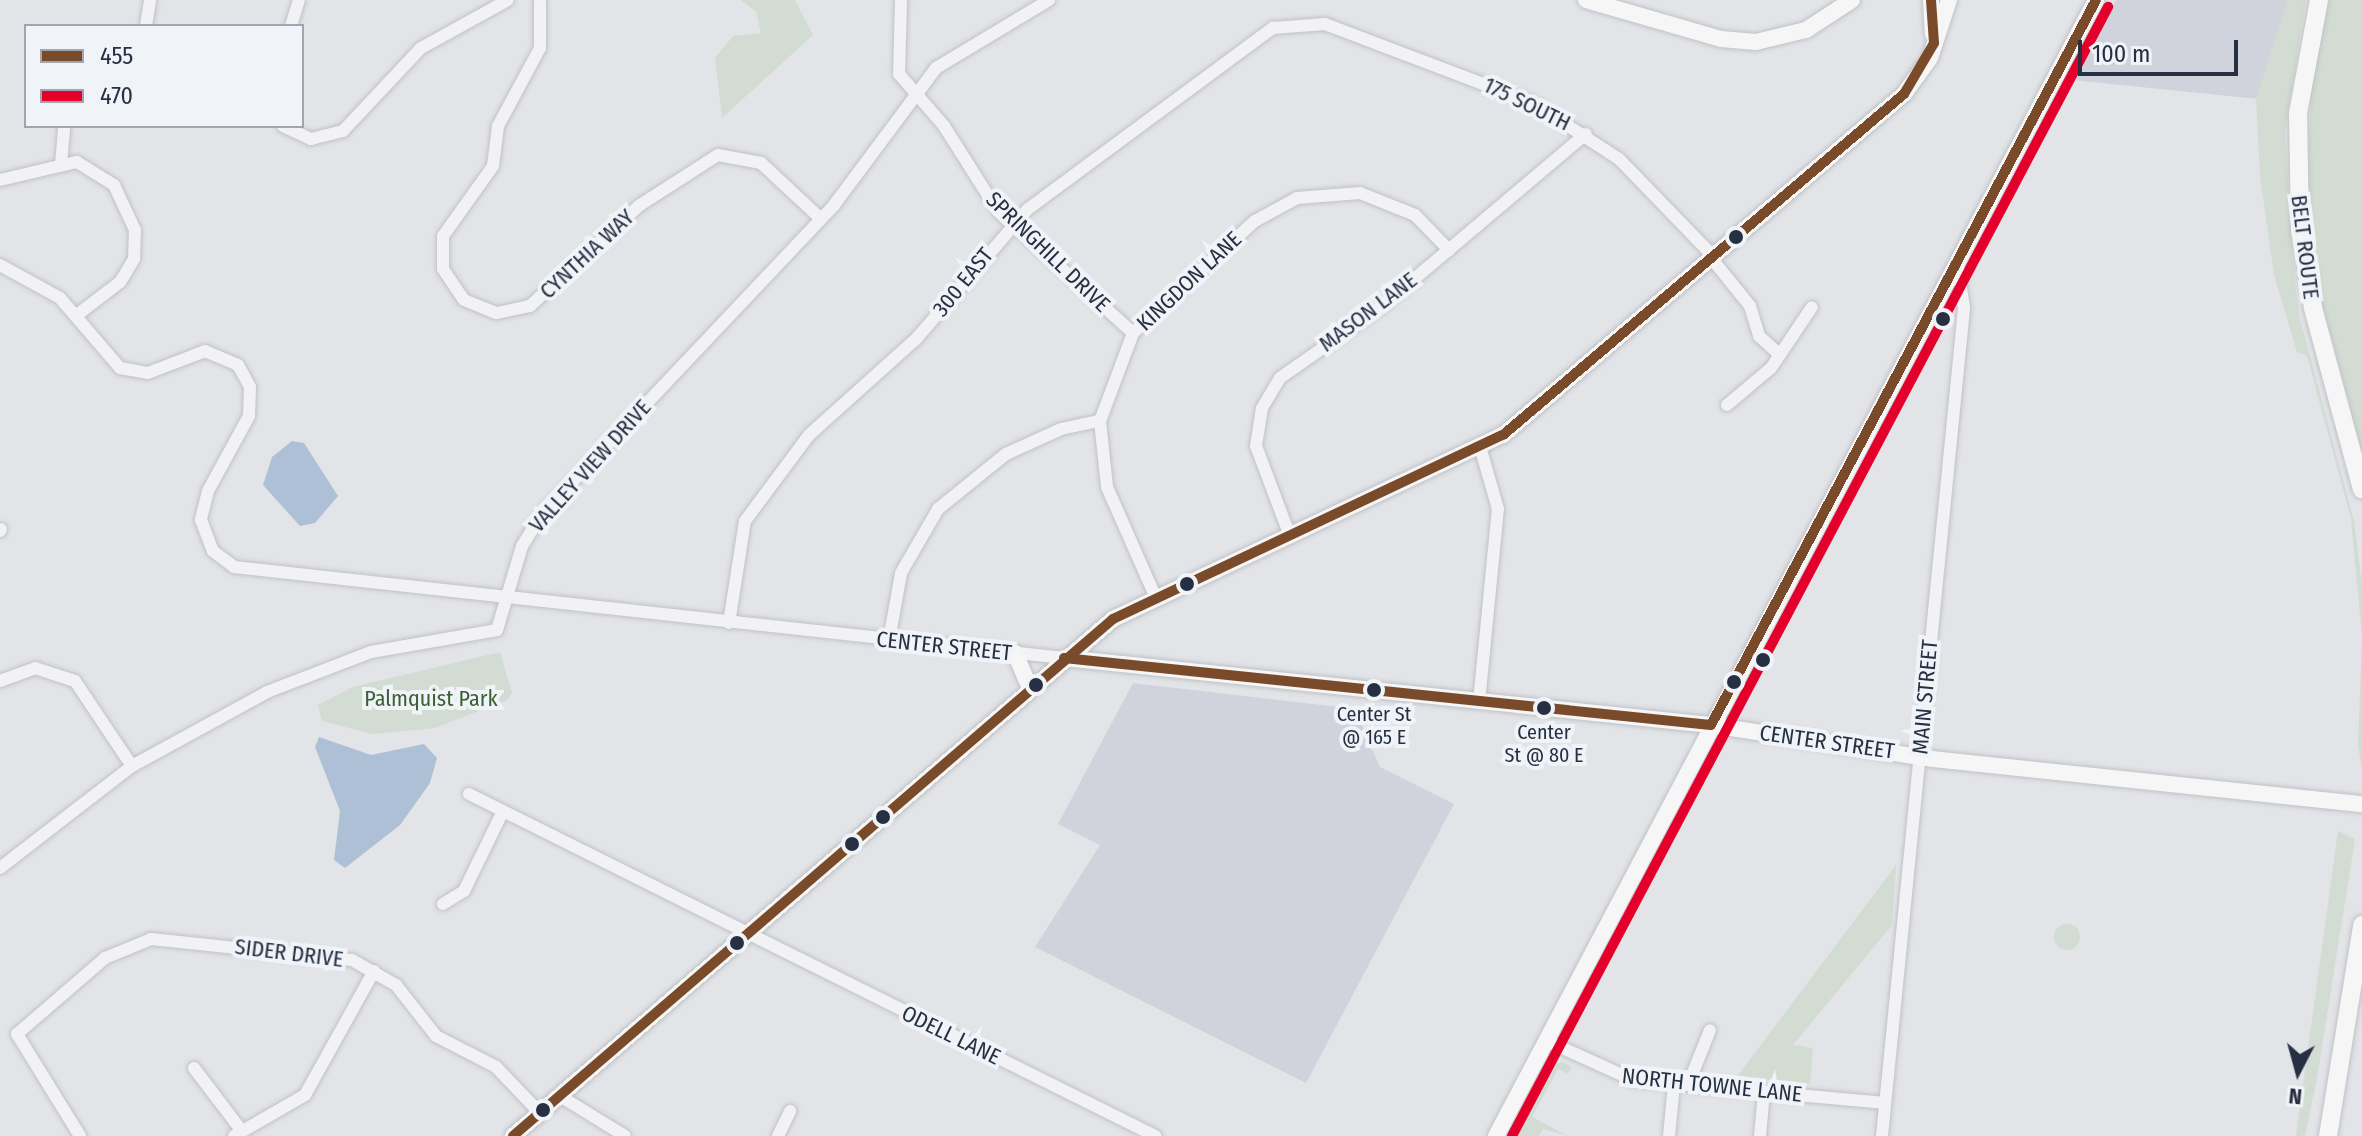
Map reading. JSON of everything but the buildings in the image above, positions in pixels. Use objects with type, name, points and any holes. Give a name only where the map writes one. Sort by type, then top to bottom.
[{"type":"highway","name":"BELT ROUTE","points":[[2319,0],[2298,113],[2300,230],[2313,308],[2362,490]]},
{"type":"highway","points":[[2328,1136],[2362,925]]},
{"type":"main road","points":[[1586,0],[1721,39],[1756,42],[1806,30],[1852,0]]},
{"type":"main road","points":[[1931,0],[1934,43]]},
{"type":"main road","points":[[513,1136],[1064,658],[1155,596],[1481,450],[1896,101],[1934,43],[1949,0]]},
{"type":"main road","points":[[1496,1136],[2096,0]]},
{"type":"main road","points":[[1015,653],[1030,689]]},
{"type":"main road","name":"CENTER STREET","points":[[1064,658],[1711,725],[1919,756],[2362,804]]},
{"type":"street","points":[[146,24],[150,0]]},
{"type":"street","points":[[292,24],[299,0]]},
{"type":"street","points":[[287,128],[311,139],[343,131],[421,48],[508,0]]},
{"type":"street","name":"CYNTHIA WAY","points":[[540,0],[540,48],[498,126],[493,166],[443,236],[443,269],[464,300],[497,313],[530,306],[651,196],[718,155],[761,163],[821,219]]},
{"type":"street","name":"SPRINGHILL DRIVE","points":[[901,0],[895,65],[915,94],[1013,225],[1133,333]]},
{"type":"street","name":"VALLEY VIEW DRIVE","points":[[0,868],[132,766],[323,668],[400,645],[491,634],[509,600],[536,521],[821,219],[915,94],[950,55],[1049,0]]},
{"type":"street","name":"175 SOUTH","points":[[1298,22],[1325,24],[1487,83],[1586,134],[1656,192],[1750,306],[1759,336],[1780,355]]},
{"type":"street","name":"300 EAST","points":[[729,623],[737,546],[753,505],[809,435],[922,332],[1013,225],[1251,42],[1298,22]]},
{"type":"street","points":[[61,164],[64,128]]},
{"type":"street","name":"MASON LANE","points":[[1290,536],[1257,459],[1267,397],[1287,371],[1449,250],[1586,134]]},
{"type":"street","points":[[0,180],[61,164],[84,163],[104,174],[136,237],[124,277],[77,315],[45,286],[0,265]]},
{"type":"street","name":"KINGDON LANE","points":[[1100,421],[1133,333],[1255,221],[1297,198],[1343,191],[1390,202],[1427,223],[1449,250]]},
{"type":"street","name":"MAIN STREET","points":[[1882,1136],[1964,308],[1956,260]]},
{"type":"street","points":[[1727,405],[1780,355],[1812,307]]},
{"type":"street","name":"CENTER STREET","points":[[77,315],[109,360],[126,370],[148,373],[212,351],[247,378],[249,416],[202,506],[206,539],[222,561],[246,570],[1064,658]]},
{"type":"street","points":[[889,640],[906,562],[948,498],[1006,454],[1061,429],[1100,421],[1107,487],[1155,596]]},
{"type":"street","points":[[1479,702],[1498,509],[1496,481],[1481,450]]},
{"type":"street","points":[[0,681],[35,668],[75,681],[132,766]]},
{"type":"street","name":"ODELL LANE","points":[[469,794],[501,815],[748,934],[1136,1132],[1155,1136]]},
{"type":"street","points":[[443,904],[464,891],[501,815]]},
{"type":"street","name":"SIDER DRIVE","points":[[80,1136],[15,1039],[105,958],[141,940],[328,954],[374,971],[400,989],[436,1036],[496,1067],[540,1113]]},
{"type":"street","points":[[194,1068],[238,1133],[305,1095],[374,971]]},
{"type":"street","points":[[1688,1085],[1710,1030]]},
{"type":"street","name":"NORTH TOWNE LANE","points":[[1547,1041],[1614,1074],[1674,1084],[1885,1103]]},
{"type":"street","points":[[1669,1136],[1674,1084]]},
{"type":"street","points":[[1760,1136],[1764,1092]]},
{"type":"street","points":[[560,1096],[625,1136]]},
{"type":"street","points":[[778,1136],[790,1111]]},
{"type":"shaded area","points":[[2116,0],[2288,0],[2258,99],[2072,80]]},
{"type":"shaded area","points":[[1133,683],[1355,709],[1380,767],[1454,804],[1306,1083],[1035,947],[1100,845],[1058,824]]},
{"type":"green space","points":[[741,0],[795,0],[813,35],[722,118],[715,58],[733,36],[761,33],[756,12]]},
{"type":"green space","points":[[2288,0],[2306,0],[2285,131],[2299,315],[2354,521],[2362,584],[2362,636],[2351,519],[2307,356],[2297,352],[2274,275],[2260,176],[2256,99]]},
{"type":"green space","points":[[2329,0],[2362,0],[2362,452],[2319,291],[2307,188],[2311,92]]},
{"type":"green space","points":[[2362,639],[2362,770],[2358,745]]},
{"type":"green space","name":"Palmquist Park","points":[[500,652],[512,693],[507,700],[435,728],[372,734],[322,721],[318,705],[353,687]]},
{"type":"green space","points":[[2338,831],[2355,839],[2317,1078],[2305,1136],[2296,1136]]},
{"type":"green space","points":[[1896,865],[1892,925],[1793,1045],[1813,1048],[1810,1084],[1736,1078]]},
{"type":"green space","points":[[2067,924],[2076,928],[2080,937],[2076,946],[2067,950],[2058,946],[2054,937],[2058,928]]},
{"type":"green space","points":[[1562,1062],[1572,1067],[1568,1074],[1558,1069],[1532,1117],[1568,1136],[1543,1129],[1539,1136],[1511,1136],[1548,1066]]},
{"type":"water","points":[[292,441],[304,443],[338,496],[315,523],[300,526],[263,485],[272,457]]},
{"type":"water","points":[[319,737],[371,755],[424,744],[437,758],[430,783],[400,825],[345,868],[334,860],[340,811],[315,747]]},
{"type":"transit line","name":"455","points":[[513,1136],[1113,619],[1503,435],[1904,94],[1934,43],[1931,0]]},
{"type":"transit line","name":"455","points":[[1064,658],[1711,725],[2096,0]]},
{"type":"transit line","name":"470","points":[[1512,1136],[2108,7]]},
{"type":"place","name":"Center St @ 165 E","points":[[1374,690]]},
{"type":"place","name":"Center St @ 80 E","points":[[1544,708]]}]
